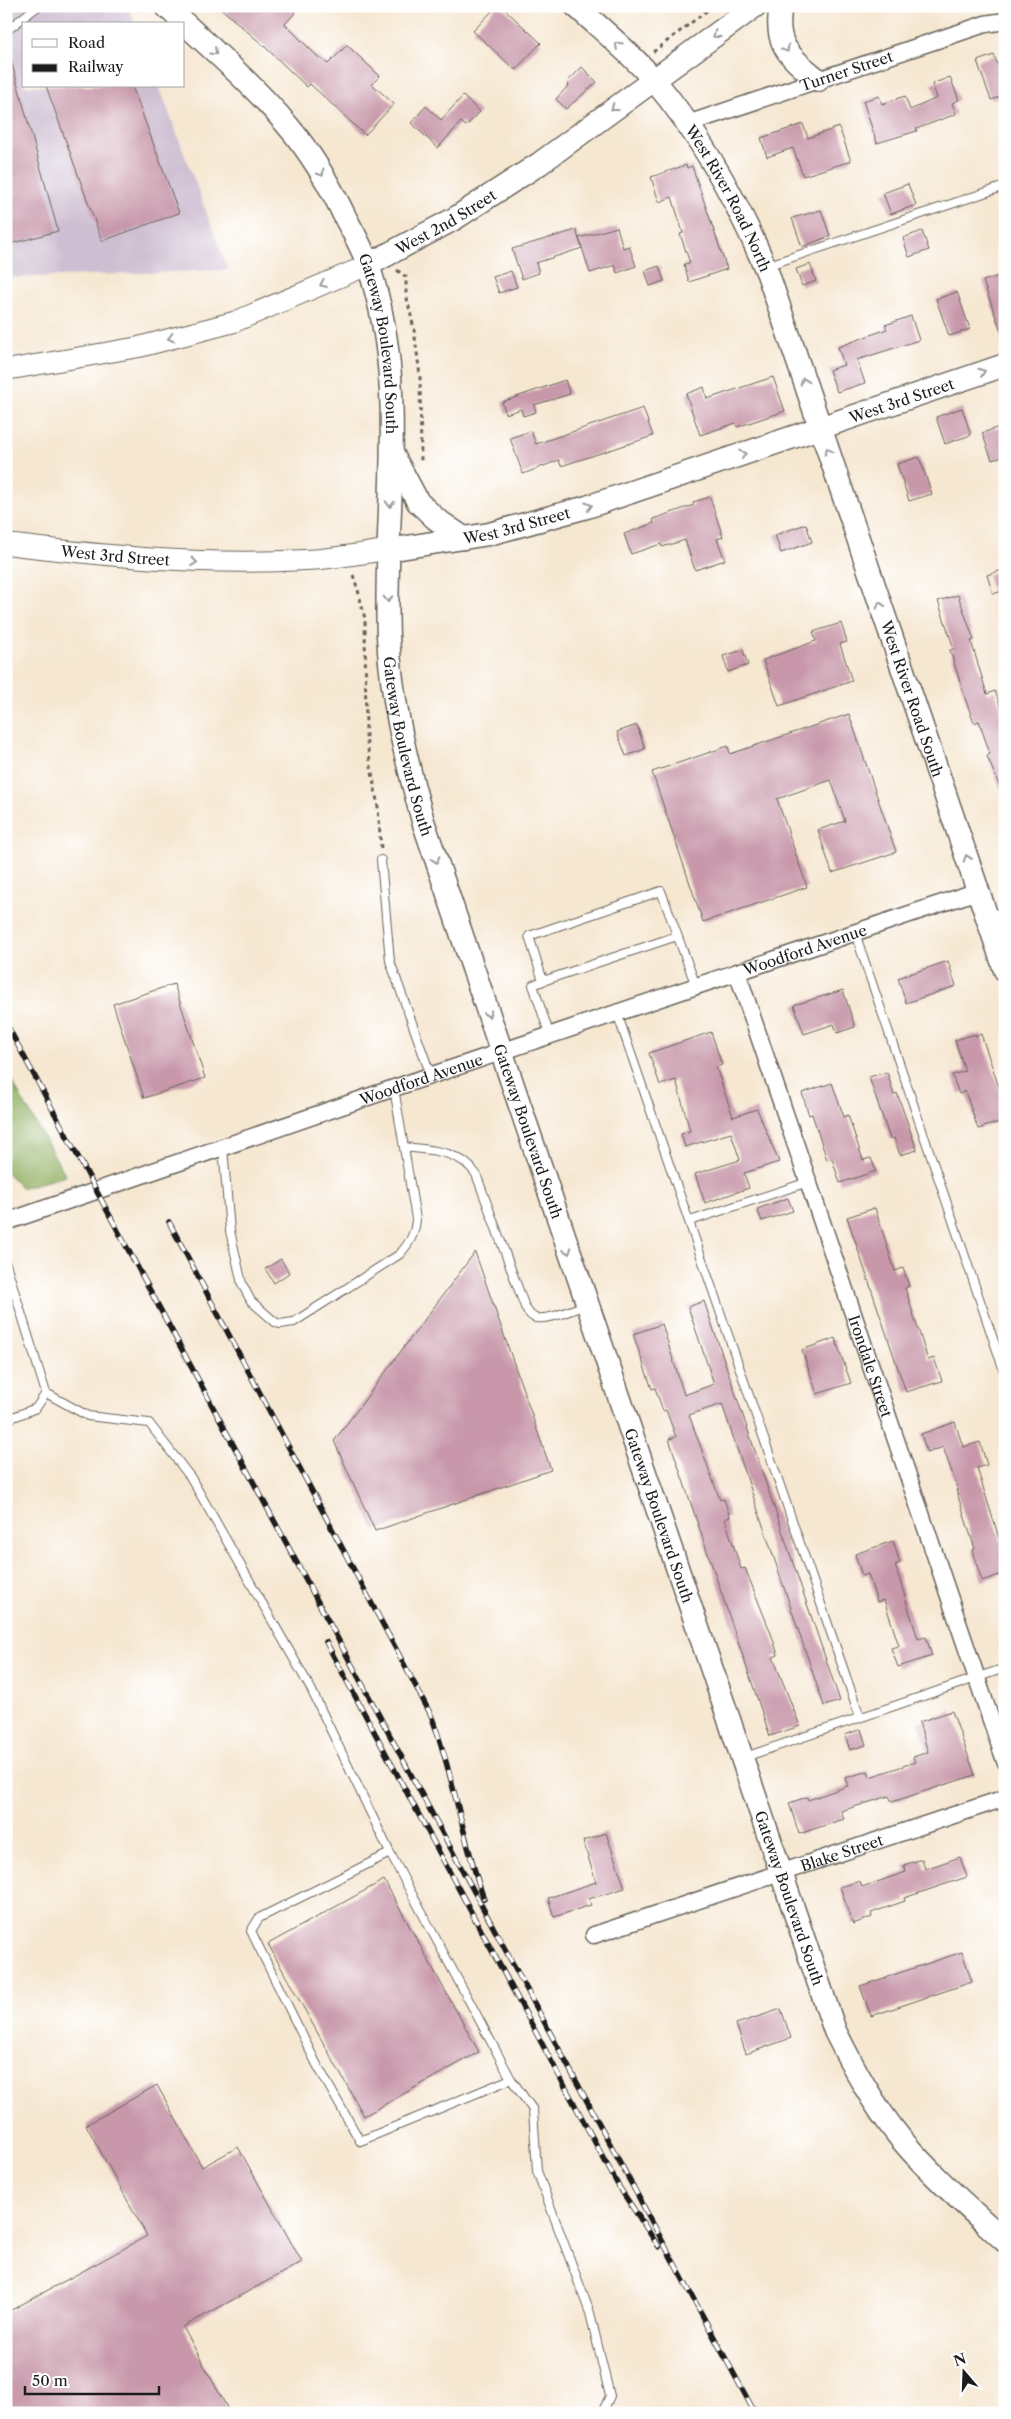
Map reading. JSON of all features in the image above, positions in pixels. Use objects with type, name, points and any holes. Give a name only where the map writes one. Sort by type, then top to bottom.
[{"type":"main road","name":"Gateway Boulevard South","points":[[166,6],[183,22]]},
{"type":"main road","name":"West River Road North","points":[[576,6],[646,73],[688,124],[725,181],[748,227],[764,266],[820,428]]},
{"type":"main road","name":"West 2nd Street","points":[[368,265],[454,219],[539,164],[646,73],[755,6]]},
{"type":"main road","points":[[781,6],[779,27],[783,44],[790,57],[818,80]]},
{"type":"main road","name":"Gateway Boulevard South","points":[[185,24],[262,97],[289,127],[334,195],[368,265],[388,357],[392,397],[388,637],[394,699],[406,761],[422,821],[835,2031],[871,2097],[900,2138],[928,2170],[1005,2241]]},
{"type":"main road","name":"West 3rd Street","points":[[388,550],[489,534],[587,507],[1005,365]]},
{"type":"main road","name":"West River Road South","points":[[820,428],[978,891],[996,918],[1005,970]]},
{"type":"main road","points":[[392,454],[418,502],[436,519],[464,538]]},
{"type":"street","name":"Turner Street","points":[[688,124],[984,24],[1005,21]]},
{"type":"street","name":"West 2nd Street","points":[[6,370],[139,347],[234,322],[368,265]]},
{"type":"street","name":"West 3rd Street","points":[[6,544],[97,555],[205,562],[307,560],[388,550]]},
{"type":"street","name":"Woodford Avenue","points":[[6,1222],[394,1088],[978,891]]},
{"type":"street","name":"Irondale Street","points":[[737,972],[1005,1761]]},
{"type":"street","name":"Blake Street","points":[[594,1935],[1005,1798]]},
{"type":"lane","points":[[6,31],[38,6]]},
{"type":"lane","points":[[764,266],[1005,186]]},
{"type":"lane","points":[[381,860],[390,961],[431,1076]]},
{"type":"lane","points":[[543,981],[529,936],[661,891],[696,986]]},
{"type":"lane","points":[[855,932],[1005,1374]]},
{"type":"lane","points":[[550,1036],[533,985],[677,936]]},
{"type":"lane","points":[[617,1013],[860,1717]]},
{"type":"lane","points":[[223,1147],[230,1231],[242,1284],[251,1300],[280,1324],[294,1322],[400,1254],[411,1241],[416,1230],[416,1219],[394,1088]]},
{"type":"lane","points":[[404,1147],[446,1152],[470,1164],[476,1174],[525,1307],[530,1315],[536,1318],[550,1316],[586,1304]]},
{"type":"lane","points":[[690,1221],[808,1182]]},
{"type":"lane","points":[[6,1264],[46,1393],[88,1416],[149,1423],[191,1478],[311,1689],[390,1853],[510,2078],[533,2110],[537,2171],[590,2313],[610,2396],[602,2413]]},
{"type":"lane","points":[[6,1420],[36,1408],[46,1393]]},
{"type":"lane","points":[[741,1758],[1005,1668]]},
{"type":"lane","points":[[390,1853],[259,1918],[251,1931],[316,2063],[360,2141],[510,2078]]},
{"type":"path","points":[[646,73],[649,55],[712,6]]},
{"type":"path","points":[[388,254],[400,274],[406,277],[406,294],[414,329],[420,376],[421,469]]},
{"type":"path","points":[[352,575],[358,590],[365,619],[366,738],[378,807],[381,860]]},
{"type":"shaded area","points":[[6,6],[128,6],[134,22],[22,22],[22,88],[160,88],[228,270],[6,278]]},
{"type":"green space","points":[[6,1071],[66,1176],[22,1188],[6,1172]]},
{"type":"building","points":[[218,6],[288,6],[295,13],[285,24],[317,56],[328,64],[347,45],[380,76],[372,84],[394,104],[365,135],[310,84],[307,87]]},
{"type":"building","points":[[497,6],[501,6],[541,43],[515,70],[473,31]]},
{"type":"building","points":[[994,55],[1005,85],[1005,95],[991,100],[977,61]]},
{"type":"building","points":[[6,60],[11,60],[58,231],[6,245]]},
{"type":"building","points":[[582,67],[597,82],[566,109],[556,99],[569,85],[567,82]]},
{"type":"building","points":[[950,77],[959,100],[952,103],[956,114],[916,129],[917,131],[877,143],[863,101],[879,96],[882,104],[905,96],[910,110],[937,98],[932,84]]},
{"type":"building","points":[[47,88],[133,88],[179,213],[102,241]]},
{"type":"building","points":[[463,96],[480,112],[466,126],[461,122],[438,148],[411,123],[426,106],[441,120]]},
{"type":"building","points":[[803,124],[808,138],[839,127],[851,161],[803,176],[793,148],[767,157],[761,138]]},
{"type":"building","points":[[686,165],[687,168],[692,166],[727,269],[689,282],[684,264],[690,263],[680,234],[683,233],[672,197],[659,202],[651,177]]},
{"type":"building","points":[[908,184],[916,205],[891,214],[883,193]]},
{"type":"building","points":[[821,210],[830,236],[802,247],[792,218]]},
{"type":"building","points":[[617,227],[623,248],[629,246],[636,266],[617,273],[615,265],[590,273],[579,238]]},
{"type":"building","points":[[576,230],[582,248],[536,263],[539,273],[522,279],[512,249]]},
{"type":"building","points":[[922,231],[929,250],[909,257],[903,238]]},
{"type":"building","points":[[810,264],[816,281],[802,286],[796,269]]},
{"type":"building","points":[[659,266],[664,281],[650,286],[645,271]]},
{"type":"building","points":[[511,271],[517,287],[499,293],[493,277]]},
{"type":"building","points":[[1005,274],[1005,336],[1003,337],[983,281]]},
{"type":"building","points":[[957,292],[970,329],[949,336],[936,299]]},
{"type":"building","points":[[911,316],[919,340],[857,360],[865,383],[837,392],[829,370],[844,365],[838,347],[887,329],[885,325]]},
{"type":"building","points":[[773,377],[785,411],[737,427],[736,423],[700,435],[686,394],[704,387],[707,399]]},
{"type":"building","points":[[565,380],[570,394],[534,405],[536,412],[523,416],[521,409],[506,414],[502,402]]},
{"type":"building","points":[[643,408],[653,436],[561,466],[559,460],[523,474],[510,438],[531,431],[536,444]]},
{"type":"building","points":[[962,408],[971,435],[945,444],[936,417]]},
{"type":"building","points":[[1005,425],[1005,456],[992,460],[982,433]]},
{"type":"building","points":[[919,457],[932,494],[909,501],[897,464]]},
{"type":"building","points":[[710,497],[723,537],[717,539],[725,560],[695,570],[685,540],[662,547],[661,544],[631,554],[624,534],[654,523],[653,519],[694,505],[693,502]]},
{"type":"building","points":[[806,524],[812,542],[781,553],[775,535]]},
{"type":"building","points":[[1005,569],[1005,590],[993,594],[987,575]]},
{"type":"building","points":[[958,595],[974,640],[971,641],[987,694],[995,691],[1005,719],[1005,799],[987,756],[990,754],[979,721],[974,723],[966,701],[950,650],[954,649],[938,601]]},
{"type":"building","points":[[841,623],[847,642],[840,644],[852,681],[779,706],[763,660],[816,641],[813,632]]},
{"type":"building","points":[[743,650],[748,665],[728,672],[723,656]]},
{"type":"building","points":[[849,714],[896,852],[832,873],[818,830],[845,821],[831,780],[777,799],[807,887],[703,922],[652,772],[728,746],[730,754]]},
{"type":"building","points":[[637,725],[645,749],[626,756],[617,732]]},
{"type":"building","points":[[948,961],[956,986],[906,1003],[898,978]]},
{"type":"building","points":[[174,984],[205,1078],[144,1098],[113,1004]]},
{"type":"building","points":[[843,990],[855,1027],[837,1033],[834,1024],[804,1034],[794,1005]]},
{"type":"building","points":[[711,1032],[722,1065],[716,1067],[733,1117],[757,1109],[779,1162],[744,1173],[749,1188],[705,1203],[695,1174],[740,1160],[731,1133],[685,1147],[681,1134],[690,1131],[676,1080],[660,1085],[649,1053]]},
{"type":"building","points":[[976,1034],[976,1036],[981,1034],[1002,1096],[1005,1095],[1005,1120],[978,1129],[965,1091],[959,1094],[952,1075],[965,1071],[955,1040]]},
{"type":"building","points":[[887,1072],[894,1095],[897,1093],[917,1150],[900,1155],[894,1138],[890,1139],[869,1077]]},
{"type":"building","points":[[832,1083],[844,1117],[848,1115],[863,1160],[871,1158],[876,1171],[840,1183],[832,1159],[827,1160],[812,1114],[809,1115],[802,1093]]},
{"type":"building","points":[[788,1198],[793,1211],[762,1221],[757,1209]]},
{"type":"building","points":[[875,1208],[895,1271],[903,1268],[909,1286],[905,1288],[928,1360],[934,1358],[942,1381],[906,1392],[847,1217]]},
{"type":"building","points":[[475,1252],[551,1470],[375,1531],[334,1441]]},
{"type":"building","points":[[281,1259],[289,1273],[274,1283],[265,1269]]},
{"type":"building","points":[[704,1301],[840,1701],[824,1706],[722,1404],[689,1415],[720,1500],[724,1499],[730,1517],[725,1519],[741,1569],[745,1568],[772,1636],[778,1655],[773,1657],[800,1726],[770,1736],[669,1439],[676,1437],[666,1410],[663,1411],[655,1388],[652,1389],[633,1334],[662,1324],[684,1395],[714,1384],[688,1307]]},
{"type":"building","points":[[835,1338],[851,1383],[817,1394],[802,1350]]},
{"type":"building","points":[[955,1422],[963,1447],[980,1442],[987,1465],[977,1468],[1000,1541],[1005,1539],[1005,1573],[982,1581],[972,1550],[975,1549],[956,1490],[958,1490],[943,1447],[927,1453],[921,1434]]},
{"type":"building","points":[[893,1541],[900,1563],[895,1565],[918,1639],[926,1637],[932,1656],[898,1667],[891,1648],[899,1646],[884,1600],[877,1602],[868,1574],[862,1576],[855,1554]]},
{"type":"building","points":[[952,1711],[975,1775],[892,1802],[889,1796],[841,1811],[844,1819],[799,1834],[789,1803],[807,1797],[808,1800],[848,1786],[845,1778],[868,1771],[870,1777],[915,1762],[913,1757],[928,1752],[919,1722]]},
{"type":"building","points":[[861,1729],[866,1745],[850,1750],[845,1735]]},
{"type":"building","points":[[606,1833],[625,1888],[589,1899],[591,1905],[554,1917],[548,1898],[596,1882],[583,1841]]},
{"type":"building","points":[[960,1857],[967,1877],[904,1898],[905,1901],[871,1913],[872,1917],[853,1924],[840,1887],[860,1881],[862,1887],[906,1872],[904,1865],[922,1859],[925,1869]]},
{"type":"building","points":[[384,1880],[479,2052],[364,2116],[268,1944]]},
{"type":"building","points":[[962,1952],[972,1982],[871,2016],[860,1986]]},
{"type":"building","points":[[781,2009],[791,2038],[746,2054],[736,2024]]},
{"type":"building","points":[[157,2085],[202,2167],[238,2147],[302,2262],[183,2327],[230,2413],[6,2413],[6,2313],[147,2236],[86,2125]]},
{"type":"railway","points":[[6,1023],[755,2413]]},
{"type":"railway","points":[[169,1222],[431,1715],[446,1761],[476,1876],[484,1899]]},
{"type":"railway","points":[[326,1642],[619,2187],[659,2247]]}]
